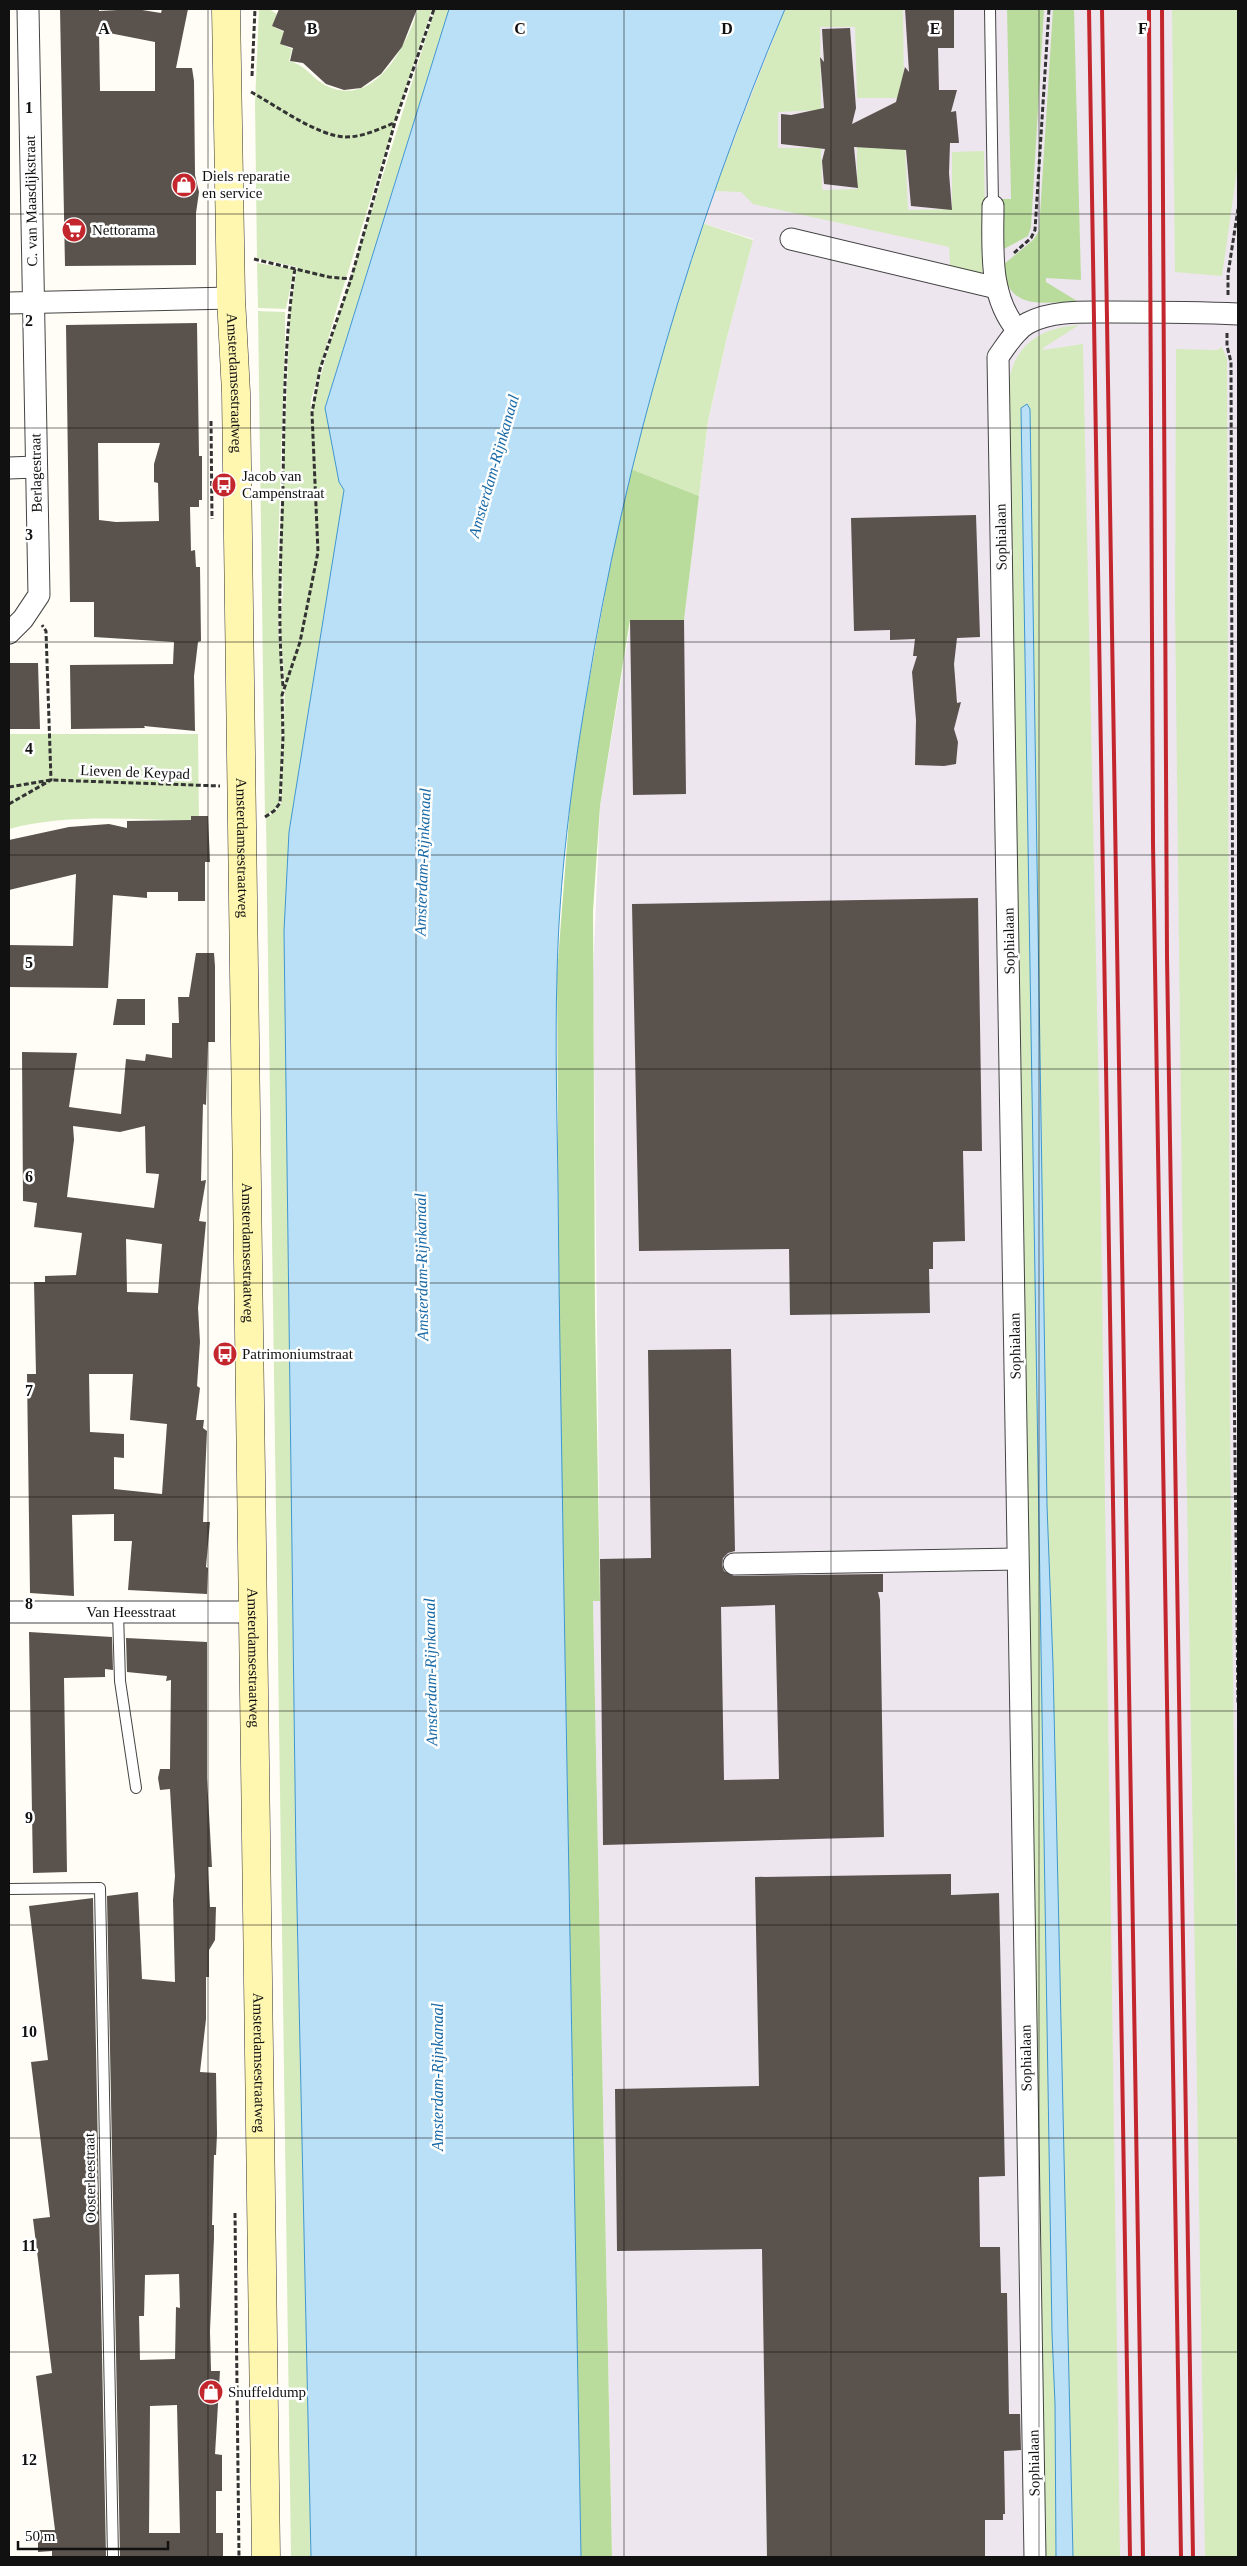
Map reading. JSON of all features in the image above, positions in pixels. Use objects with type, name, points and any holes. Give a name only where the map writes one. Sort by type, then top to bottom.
[{"type":"main road","name":"Amsterdamsestraatweg","points":[[226,9],[230,298],[236,393],[266,2557]]},
{"type":"street","name":"C. van Maasdijkstraat","points":[[28,9],[32,302]]},
{"type":"street","points":[[993,206],[996,278],[1006,314],[1018,331]]},
{"type":"street","points":[[791,239],[996,278]]},
{"type":"street","points":[[9,303],[230,298]]},
{"type":"street","name":"Berlagestraat","points":[[9,633],[23,620],[39,595],[32,302]]},
{"type":"street","name":"Sophialaan","points":[[1036,2557],[1017,1559],[1013,1150],[998,357],[1018,331],[1039,319],[1065,314],[1182,311],[1233,314]]},
{"type":"street","points":[[9,468],[36,468]]},
{"type":"street","points":[[734,1564],[1017,1559]]},
{"type":"street","name":"Van Heesstraat","points":[[9,1612],[254,1612]]},
{"type":"lane","points":[[990,9],[993,206]]},
{"type":"lane","points":[[118,1612],[120,1682],[136,1788]]},
{"type":"lane","name":"Oosterleestraat","points":[[9,1889],[100,1888],[113,2557]]},
{"type":"path","points":[[284,688],[300,642],[318,552],[312,413],[320,370],[351,279],[395,122],[434,9]]},
{"type":"path","points":[[996,278],[1031,238],[1035,230],[1049,9]]},
{"type":"path","points":[[251,91],[328,133],[346,137],[370,133],[395,122]]},
{"type":"path","points":[[1238,209],[1228,274],[1233,314],[1226,346],[1231,362],[1234,1372],[1238,1705]]},
{"type":"path","points":[[254,259],[329,277],[351,279]]},
{"type":"path","points":[[263,819],[274,811],[280,803],[284,688],[279,628],[282,592],[280,551],[286,347],[295,268]]},
{"type":"path","points":[[9,804],[51,780],[46,631],[30,608]]},
{"type":"path","name":"Lieven de Keypad","points":[[9,788],[51,780],[242,786]]},
{"type":"shaded area","points":[[785,9],[1238,9],[1238,2557],[612,2557],[593,1601],[600,1600],[593,972],[600,806],[631,620],[684,619],[708,421],[727,337],[753,239],[702,223],[730,144]]},
{"type":"green space","points":[[259,9],[269,9],[277,14],[272,26],[284,32],[280,44],[292,49],[289,61],[301,66],[327,86],[344,91],[360,89],[374,81],[386,70],[406,39],[418,9],[432,9],[397,114],[336,311],[311,400],[311,425],[314,399],[329,347],[435,9],[449,9],[325,407],[339,482],[344,490],[289,832],[284,931],[296,1860],[311,2557],[291,2557],[266,818],[276,811],[281,804],[285,687],[280,627],[283,590],[280,550],[290,314],[297,267],[257,258],[255,104]]},
{"type":"green space","points":[[785,9],[903,9],[904,98],[857,98],[855,27],[820,27],[821,110],[778,112],[778,148],[821,148],[822,190],[857,189],[857,147],[905,147],[908,210],[952,209],[952,152],[984,151],[986,272],[979,275],[950,266],[949,247],[753,204],[741,192],[714,191]]},
{"type":"green space","points":[[1007,9],[1044,9],[1031,227],[1028,236],[1002,250],[1001,199],[1011,199]]},
{"type":"green space","points":[[1053,9],[1074,9],[1081,280],[1046,278],[1046,282],[1077,301],[1039,303],[1019,297],[1011,290],[1006,280],[1003,265],[1033,240],[1039,231]]},
{"type":"green space","points":[[1172,9],[1238,9],[1238,163],[1222,276],[1175,272]]},
{"type":"green space","points":[[702,223],[753,240],[727,337],[708,421],[699,496],[631,469],[656,372]]},
{"type":"green space","points":[[257,263],[294,269],[286,309],[258,308]]},
{"type":"green space","points":[[258,311],[285,312],[278,552],[281,588],[278,627],[283,683],[281,779],[279,803],[276,809],[265,816]]},
{"type":"green space","points":[[1079,325],[1043,348],[1043,350],[1083,344],[1100,1147],[1120,2557],[1046,2557],[1008,390],[1010,375],[1015,362],[1029,342],[1051,330]]},
{"type":"green space","points":[[1222,347],[1227,358],[1230,1430],[1238,2095],[1238,2557],[1205,2557],[1182,1204],[1175,605],[1176,349],[1217,350]]},
{"type":"green space","points":[[631,469],[699,496],[684,620],[630,620],[600,806],[593,911],[595,1313],[600,1601],[593,1601],[612,2557],[581,2557],[559,1315],[557,973],[570,806],[579,738],[610,566]]},
{"type":"green space","points":[[9,734],[198,734],[199,821],[79,819],[32,824],[9,829]]},
{"type":"water","name":"Amsterdam-Rijnkanaal","points":[[449,9],[785,9],[720,175],[665,344],[642,430],[621,517],[587,692],[571,798],[560,904],[556,1079],[581,2557],[311,2557],[296,1860],[284,931],[289,832],[344,490],[339,482],[325,408]]},
{"type":"water","points":[[1027,404],[1030,409],[1047,1505],[1053,1665],[1073,2557],[1056,2557],[1021,408]]},
{"type":"building","points":[[60,9],[99,9],[99,11],[136,9],[161,13],[162,9],[188,9],[176,68],[192,68],[194,81],[195,175],[199,192],[196,213],[196,265],[65,266]],"holes":[[[99,31],[155,42],[155,91],[100,91]]]},
{"type":"building","points":[[279,9],[417,9],[402,47],[381,74],[361,88],[344,90],[326,84],[303,63],[290,61],[293,48],[280,44],[284,31],[272,26]]},
{"type":"building","points":[[905,9],[954,9],[954,48],[938,48],[939,90],[957,90],[951,112],[956,111],[959,143],[950,143],[949,173],[952,210],[911,206],[906,150],[854,147],[858,188],[824,184],[822,161],[825,149],[781,144],[781,114],[791,115],[824,108],[820,57],[824,62],[822,29],[850,28],[856,108],[852,124],[896,102],[905,67],[909,72]]},
{"type":"building","points":[[197,323],[199,456],[202,456],[202,500],[199,500],[199,507],[190,507],[191,551],[195,550],[196,567],[200,567],[201,641],[198,642],[194,676],[195,731],[144,726],[145,728],[71,729],[70,665],[173,664],[174,642],[94,637],[94,602],[70,602],[66,325]],"holes":[[[98,443],[160,443],[154,464],[154,482],[158,483],[159,521],[116,522],[99,520]]]},
{"type":"building","points":[[976,515],[980,637],[957,638],[954,664],[957,703],[961,702],[954,729],[958,742],[956,764],[944,766],[915,765],[916,720],[912,672],[917,656],[913,656],[915,639],[890,640],[890,630],[854,631],[851,518]]},
{"type":"building","points":[[630,620],[684,620],[686,794],[633,795]]},
{"type":"building","points":[[9,663],[38,663],[40,729],[9,729]]},
{"type":"building","points":[[191,816],[208,816],[210,862],[205,862],[205,901],[178,901],[178,892],[147,892],[147,898],[113,895],[108,988],[9,987],[9,945],[73,946],[76,874],[9,890],[9,840],[69,827],[109,824],[127,828],[127,821],[191,820]]},
{"type":"building","points":[[978,898],[982,1151],[963,1151],[965,1241],[933,1242],[933,1269],[929,1269],[930,1313],[790,1315],[789,1249],[639,1251],[632,904]]},
{"type":"building","points":[[196,953],[214,953],[215,1042],[208,1042],[206,1105],[203,1104],[201,1181],[206,1180],[199,1221],[206,1222],[198,1308],[200,1342],[197,1386],[200,1388],[196,1420],[204,1420],[203,1428],[207,1431],[203,1522],[210,1522],[206,1567],[208,1568],[207,1594],[128,1590],[132,1541],[114,1541],[114,1514],[72,1515],[74,1596],[30,1593],[27,1374],[36,1374],[34,1282],[45,1282],[45,1276],[76,1275],[82,1233],[34,1227],[37,1203],[23,1201],[22,1052],[77,1053],[69,1107],[121,1114],[126,1059],[145,1061],[146,1054],[172,1058],[172,1023],[179,1023],[178,997],[189,997]],"holes":[[[73,1126],[120,1132],[145,1126],[146,1173],[159,1174],[154,1208],[67,1197],[74,1140]],[[126,1239],[162,1244],[158,1293],[127,1292]],[[89,1374],[133,1374],[130,1420],[167,1424],[162,1494],[114,1489],[114,1457],[124,1458],[124,1434],[90,1432]]]},
{"type":"building","points":[[117,999],[145,999],[145,1025],[113,1025]]},
{"type":"building","points":[[731,1349],[735,1551],[728,1553],[723,1558],[722,1565],[724,1571],[734,1576],[883,1574],[883,1592],[878,1592],[880,1600],[884,1837],[603,1845],[600,1559],[651,1558],[648,1350]],"holes":[[[775,1605],[779,1779],[724,1780],[721,1607]]]},
{"type":"building","points":[[29,1632],[112,1637],[113,1670],[105,1669],[105,1677],[64,1678],[67,1872],[33,1873]]},
{"type":"building","points":[[126,1638],[207,1642],[207,1778],[212,1867],[208,1867],[210,1907],[216,1907],[215,1940],[209,1950],[209,1977],[206,1977],[206,2019],[200,2072],[216,2073],[217,2134],[216,2155],[214,2155],[212,2225],[214,2225],[214,2238],[210,2331],[211,2371],[220,2371],[215,2454],[222,2455],[222,2491],[216,2491],[216,2533],[223,2533],[223,2557],[120,2557],[107,1896],[138,1892],[142,1979],[175,1982],[173,1900],[175,1876],[170,1789],[160,1790],[158,1778],[160,1769],[170,1769],[171,1680],[166,1681],[167,1676],[127,1672]],"holes":[[[179,2274],[180,2308],[176,2307],[175,2359],[140,2360],[139,2316],[144,2316],[145,2275]],[[177,2405],[180,2533],[149,2533],[150,2406]]]},
{"type":"building","points":[[951,1874],[951,1895],[999,1893],[1005,2176],[979,2177],[980,2247],[1000,2247],[1001,2293],[1007,2293],[1009,2414],[1020,2414],[1021,2450],[1004,2451],[1005,2514],[1003,2514],[1003,2520],[985,2520],[985,2557],[767,2557],[762,2249],[617,2251],[615,2089],[759,2086],[755,1877]]},
{"type":"building","points":[[93,1898],[106,2557],[52,2557],[52,2551],[38,2552],[38,2530],[55,2530],[36,2376],[52,2373],[33,2219],[50,2217],[31,2062],[48,2060],[29,1906]]},
{"type":"railway","points":[[1089,9],[1130,2557]]},
{"type":"railway","points":[[1102,9],[1143,2557]]},
{"type":"railway","points":[[1149,9],[1153,844],[1181,2557]]},
{"type":"railway","points":[[1162,9],[1167,957],[1193,2557]]},
{"type":"place","name":"Diels reparatie en service","points":[[184,185]]},
{"type":"place","name":"Nettorama","points":[[74,230]]},
{"type":"place","name":"Jacob van Campenstraat","points":[[224,485]]},
{"type":"place","name":"Patrimoniumstraat","points":[[225,1354]]},
{"type":"place","name":"Snuffeldump","points":[[211,2392]]}]
